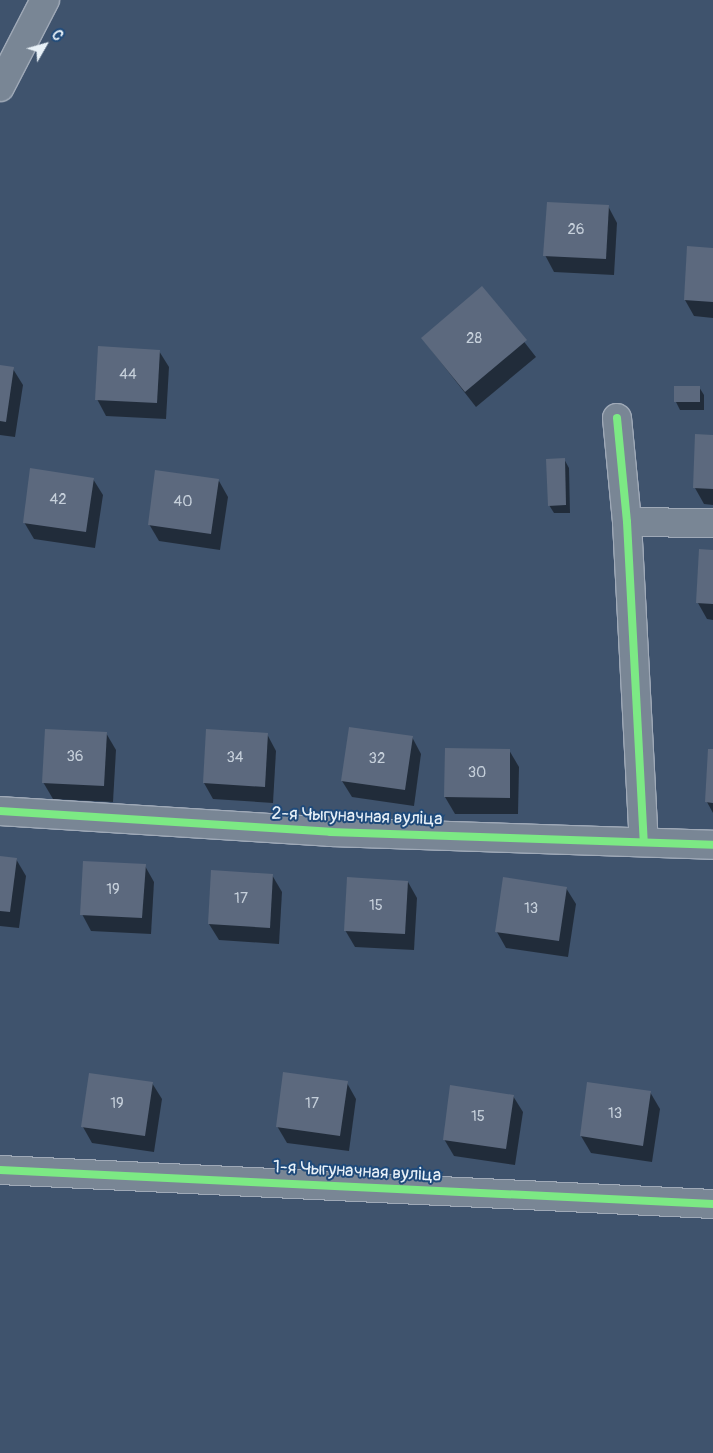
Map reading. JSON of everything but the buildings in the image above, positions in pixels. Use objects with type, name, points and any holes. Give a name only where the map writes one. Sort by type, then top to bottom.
[{"type":"street","points":[[0,87],[45,0]]},
{"type":"street","points":[[617,418],[627,522],[644,842]]},
{"type":"street","points":[[627,522],[713,523]]},
{"type":"street","name":"2-я Чыгуначная вуліца","points":[[0,812],[330,832],[713,845]]},
{"type":"street","name":"1-я Чыгуначная вуліца","points":[[0,1170],[713,1204]]},
{"type":"cycle path","points":[[617,418],[627,522],[644,842]]},
{"type":"cycle path","points":[[0,811],[330,832],[713,845]]},
{"type":"cycle path","points":[[0,1170],[713,1204]]}]
